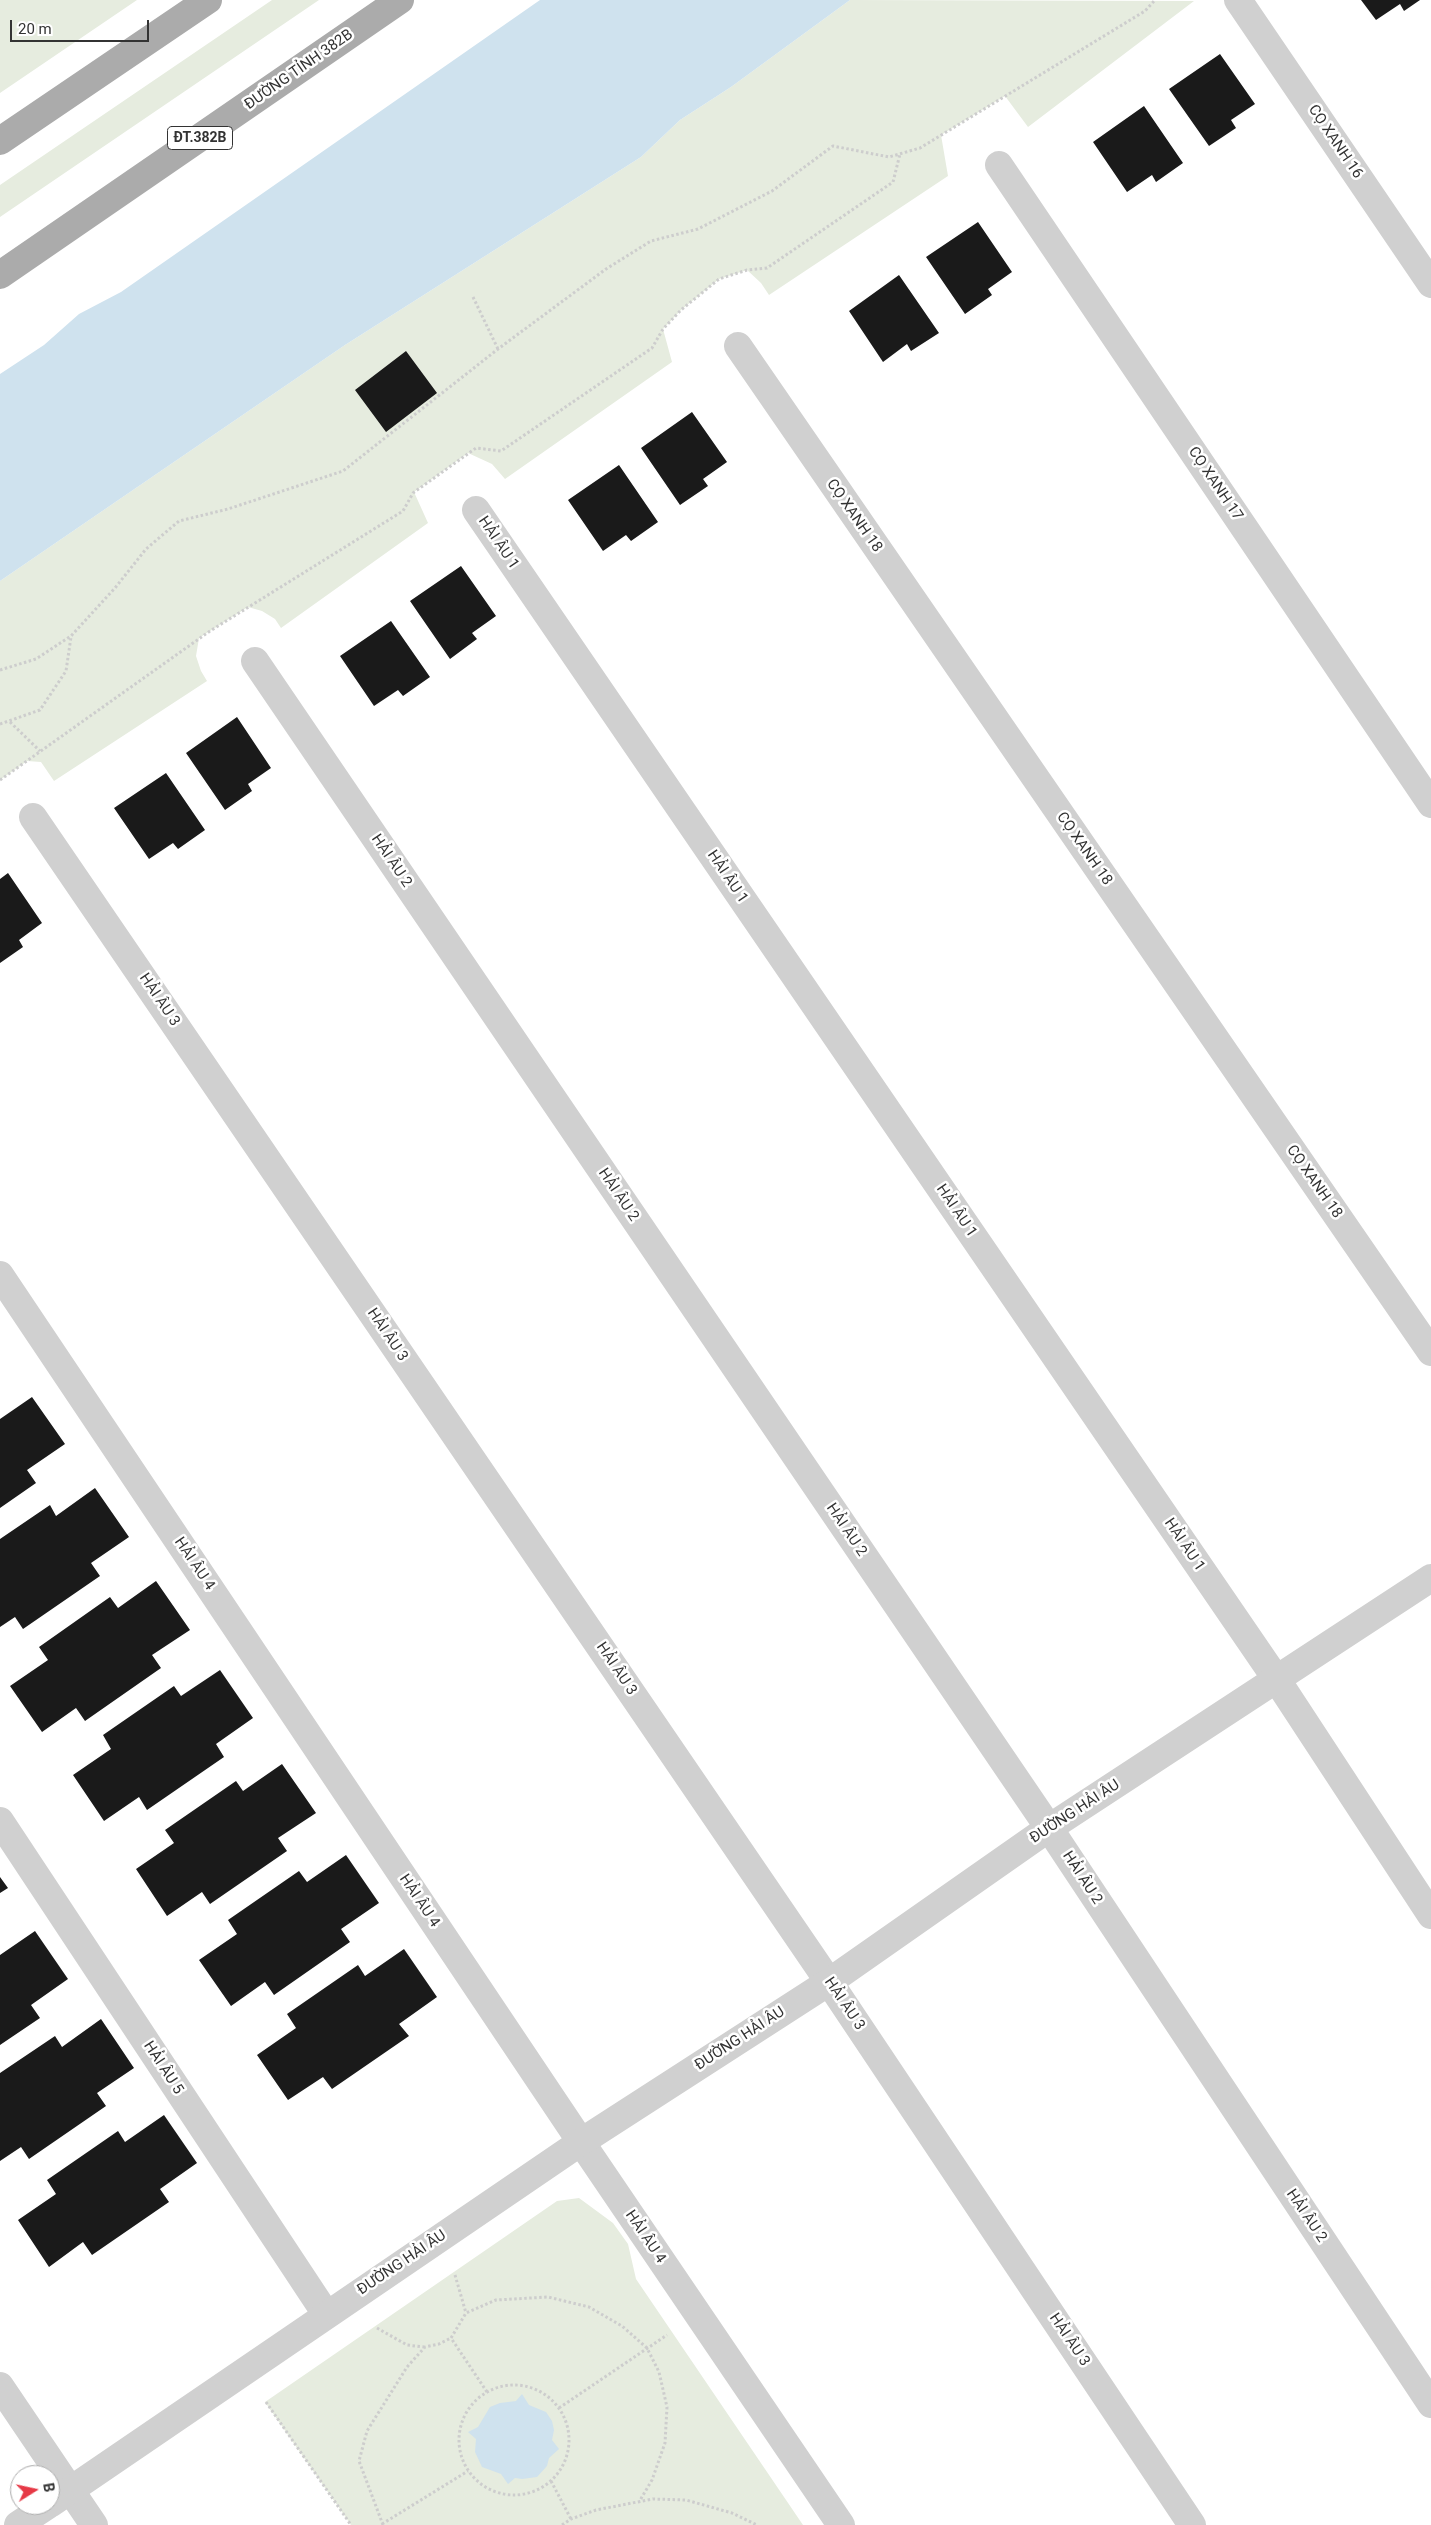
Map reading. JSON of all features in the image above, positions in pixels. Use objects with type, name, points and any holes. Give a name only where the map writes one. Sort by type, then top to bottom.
[{"type":"main road","points":[[0,141],[208,0]]},
{"type":"main road","name":"ĐƯỜNG TỈNH 382B","points":[[0,275],[400,0]]},
{"type":"street","name":"CỌ XANH 16","points":[[1238,0],[1431,284]]},
{"type":"street","name":"CỌ XANH 17","points":[[999,165],[1431,804]]},
{"type":"street","name":"CỌ XANH 18","points":[[738,346],[1431,1352]]},
{"type":"street","name":"HẢI ÂU 1","points":[[476,510],[1277,1680],[1431,1915]]},
{"type":"street","name":"HẢI ÂU 2","points":[[255,661],[1049,1828],[1431,2404]]},
{"type":"street","name":"HẢI ÂU 3","points":[[33,817],[829,1982],[1192,2525]]},
{"type":"street","name":"HẢI ÂU 4","points":[[0,1275],[580,2142],[841,2525]]},
{"type":"street","name":"ĐƯỜNG HẢI ÂU","points":[[60,2497],[580,2142],[829,1982],[1049,1828],[1431,1578]]},
{"type":"street","name":"HẢI ÂU 5","points":[[0,1821],[326,2314]]},
{"type":"street","points":[[0,2386],[39,2465]]},
{"type":"street","points":[[60,2503],[94,2525]]},
{"type":"street","name":"ĐƯỜNG HẢI ÂU","points":[[18,2525],[33,2515]]},
{"type":"path","points":[[0,670],[36,659],[71,636],[115,588],[146,548],[179,522],[228,509],[343,470],[498,349],[606,269],[651,241],[698,229],[764,195],[833,146],[889,157],[920,148],[1145,11],[1155,0]]},
{"type":"path","points":[[0,780],[210,631],[403,511],[413,492],[476,448],[501,451],[652,348],[663,329],[681,310],[719,279],[747,270],[767,268],[893,182],[900,154]]},
{"type":"path","points":[[473,297],[498,349]]},
{"type":"path","points":[[0,724],[40,710],[66,671],[71,636]]},
{"type":"path","points":[[10,722],[40,751]]},
{"type":"path","points":[[453,2272],[466,2313]]},
{"type":"path","points":[[375,2326],[407,2345],[425,2347],[439,2344],[451,2338],[466,2313],[496,2300],[548,2297],[589,2307],[622,2326],[647,2348],[659,2372],[667,2407],[665,2443],[652,2480],[639,2502]]},
{"type":"path","points":[[559,2408],[672,2332]]},
{"type":"path","points":[[451,2338],[487,2392]]},
{"type":"path","points":[[425,2347],[407,2366],[367,2431],[359,2461],[382,2524],[468,2471]]},
{"type":"path","points":[[518,2385],[534,2389],[548,2397],[559,2408],[566,2422],[568,2446],[561,2469],[551,2481],[535,2491],[517,2496],[498,2493],[482,2485],[468,2471],[461,2455],[459,2436],[463,2419],[472,2403],[487,2392],[502,2386],[518,2385]]},
{"type":"path","points":[[265,2402],[351,2525]]},
{"type":"path","points":[[551,2481],[572,2519]]},
{"type":"path","points":[[562,2525],[596,2510],[653,2499],[686,2500],[732,2513],[757,2525]]},
{"type":"shaded area","points":[[0,0],[137,0],[0,93]]},
{"type":"shaded area","points":[[272,0],[319,0],[0,217],[0,185]]},
{"type":"shaded area","points":[[850,0],[1194,1],[1028,127],[1005,96],[941,135],[948,176],[769,295],[761,283],[747,270],[719,279],[681,310],[663,329],[672,362],[505,479],[492,464],[468,453],[414,492],[428,523],[281,628],[275,619],[262,611],[248,607],[199,638],[196,656],[207,681],[54,781],[41,762],[27,761],[0,780],[0,581],[345,345],[641,157],[680,120],[731,87]]},
{"type":"shaded area","points":[[579,2198],[613,2223],[628,2244],[636,2279],[803,2525],[351,2525],[265,2402],[557,2201]]},
{"type":"water","points":[[540,0],[850,0],[731,87],[680,120],[641,157],[345,345],[0,581],[0,374],[44,345],[79,314],[121,292]]},
{"type":"water","points":[[522,2394],[529,2405],[546,2412],[552,2421],[554,2430],[552,2440],[559,2449],[549,2458],[547,2466],[537,2477],[515,2478],[508,2484],[501,2474],[482,2467],[475,2452],[476,2439],[468,2432],[478,2427],[490,2407],[500,2403],[516,2401]]},
{"type":"building","points":[[1361,0],[1420,0],[1404,11],[1400,4],[1376,20]]},
{"type":"building","points":[[1220,54],[1255,104],[1231,120],[1236,128],[1209,146],[1169,89]]},
{"type":"building","points":[[1144,106],[1183,163],[1156,182],[1152,175],[1127,192],[1093,142]]},
{"type":"building","points":[[978,222],[1012,272],[988,289],[992,295],[965,314],[926,257]]},
{"type":"building","points":[[899,275],[939,333],[911,351],[907,344],[883,362],[849,311]]},
{"type":"building","points":[[406,351],[437,393],[386,432],[355,390]]},
{"type":"building","points":[[692,412],[727,462],[703,479],[708,486],[680,505],[641,448]]},
{"type":"building","points":[[619,465],[658,522],[631,541],[626,535],[603,551],[568,500]]},
{"type":"building","points":[[461,566],[496,616],[472,633],[477,639],[450,659],[410,601]]},
{"type":"building","points":[[391,621],[430,677],[403,696],[398,690],[374,706],[340,656]]},
{"type":"building","points":[[237,717],[271,768],[248,784],[252,791],[225,810],[186,753]]},
{"type":"building","points":[[166,773],[205,830],[178,849],[173,843],[149,859],[114,808]]},
{"type":"building","points":[[8,873],[42,923],[19,940],[23,947],[0,963],[0,879]]},
{"type":"building","points":[[32,1397],[65,1444],[27,1470],[36,1483],[0,1508],[0,1419]]},
{"type":"building","points":[[95,1488],[129,1537],[91,1563],[100,1576],[23,1629],[15,1617],[0,1627],[0,1539],[50,1505],[56,1516]]},
{"type":"building","points":[[156,1581],[190,1630],[152,1655],[161,1668],[85,1721],[76,1708],[42,1732],[10,1686],[48,1660],[39,1647],[110,1597],[118,1608]]},
{"type":"building","points":[[220,1670],[253,1718],[216,1744],[224,1757],[147,1810],[139,1797],[104,1821],[73,1775],[111,1749],[103,1735],[174,1686],[181,1696]]},
{"type":"building","points":[[282,1764],[316,1813],[278,1838],[287,1851],[210,1904],[202,1892],[167,1916],[136,1869],[174,1843],[165,1830],[236,1781],[243,1791]]},
{"type":"building","points":[[346,1855],[379,1903],[341,1929],[350,1942],[274,1995],[265,1982],[231,2006],[199,1960],[237,1934],[228,1920],[299,1871],[307,1882]]},
{"type":"building","points":[[0,1877],[8,1888],[0,1893]]},
{"type":"building","points":[[35,1931],[68,1979],[31,2005],[40,2018],[0,2045],[0,1955]]},
{"type":"building","points":[[404,1949],[437,1997],[399,2024],[409,2036],[332,2089],[323,2077],[288,2100],[257,2055],[296,2028],[287,2014],[358,1965],[365,1976]]},
{"type":"building","points":[[101,2019],[134,2068],[97,2093],[106,2106],[29,2159],[21,2147],[0,2161],[0,2073],[55,2036],[62,2047]]},
{"type":"building","points":[[164,2115],[197,2163],[160,2189],[169,2202],[92,2255],[83,2242],[49,2267],[18,2220],[56,2194],[47,2180],[118,2131],[125,2142]]}]
